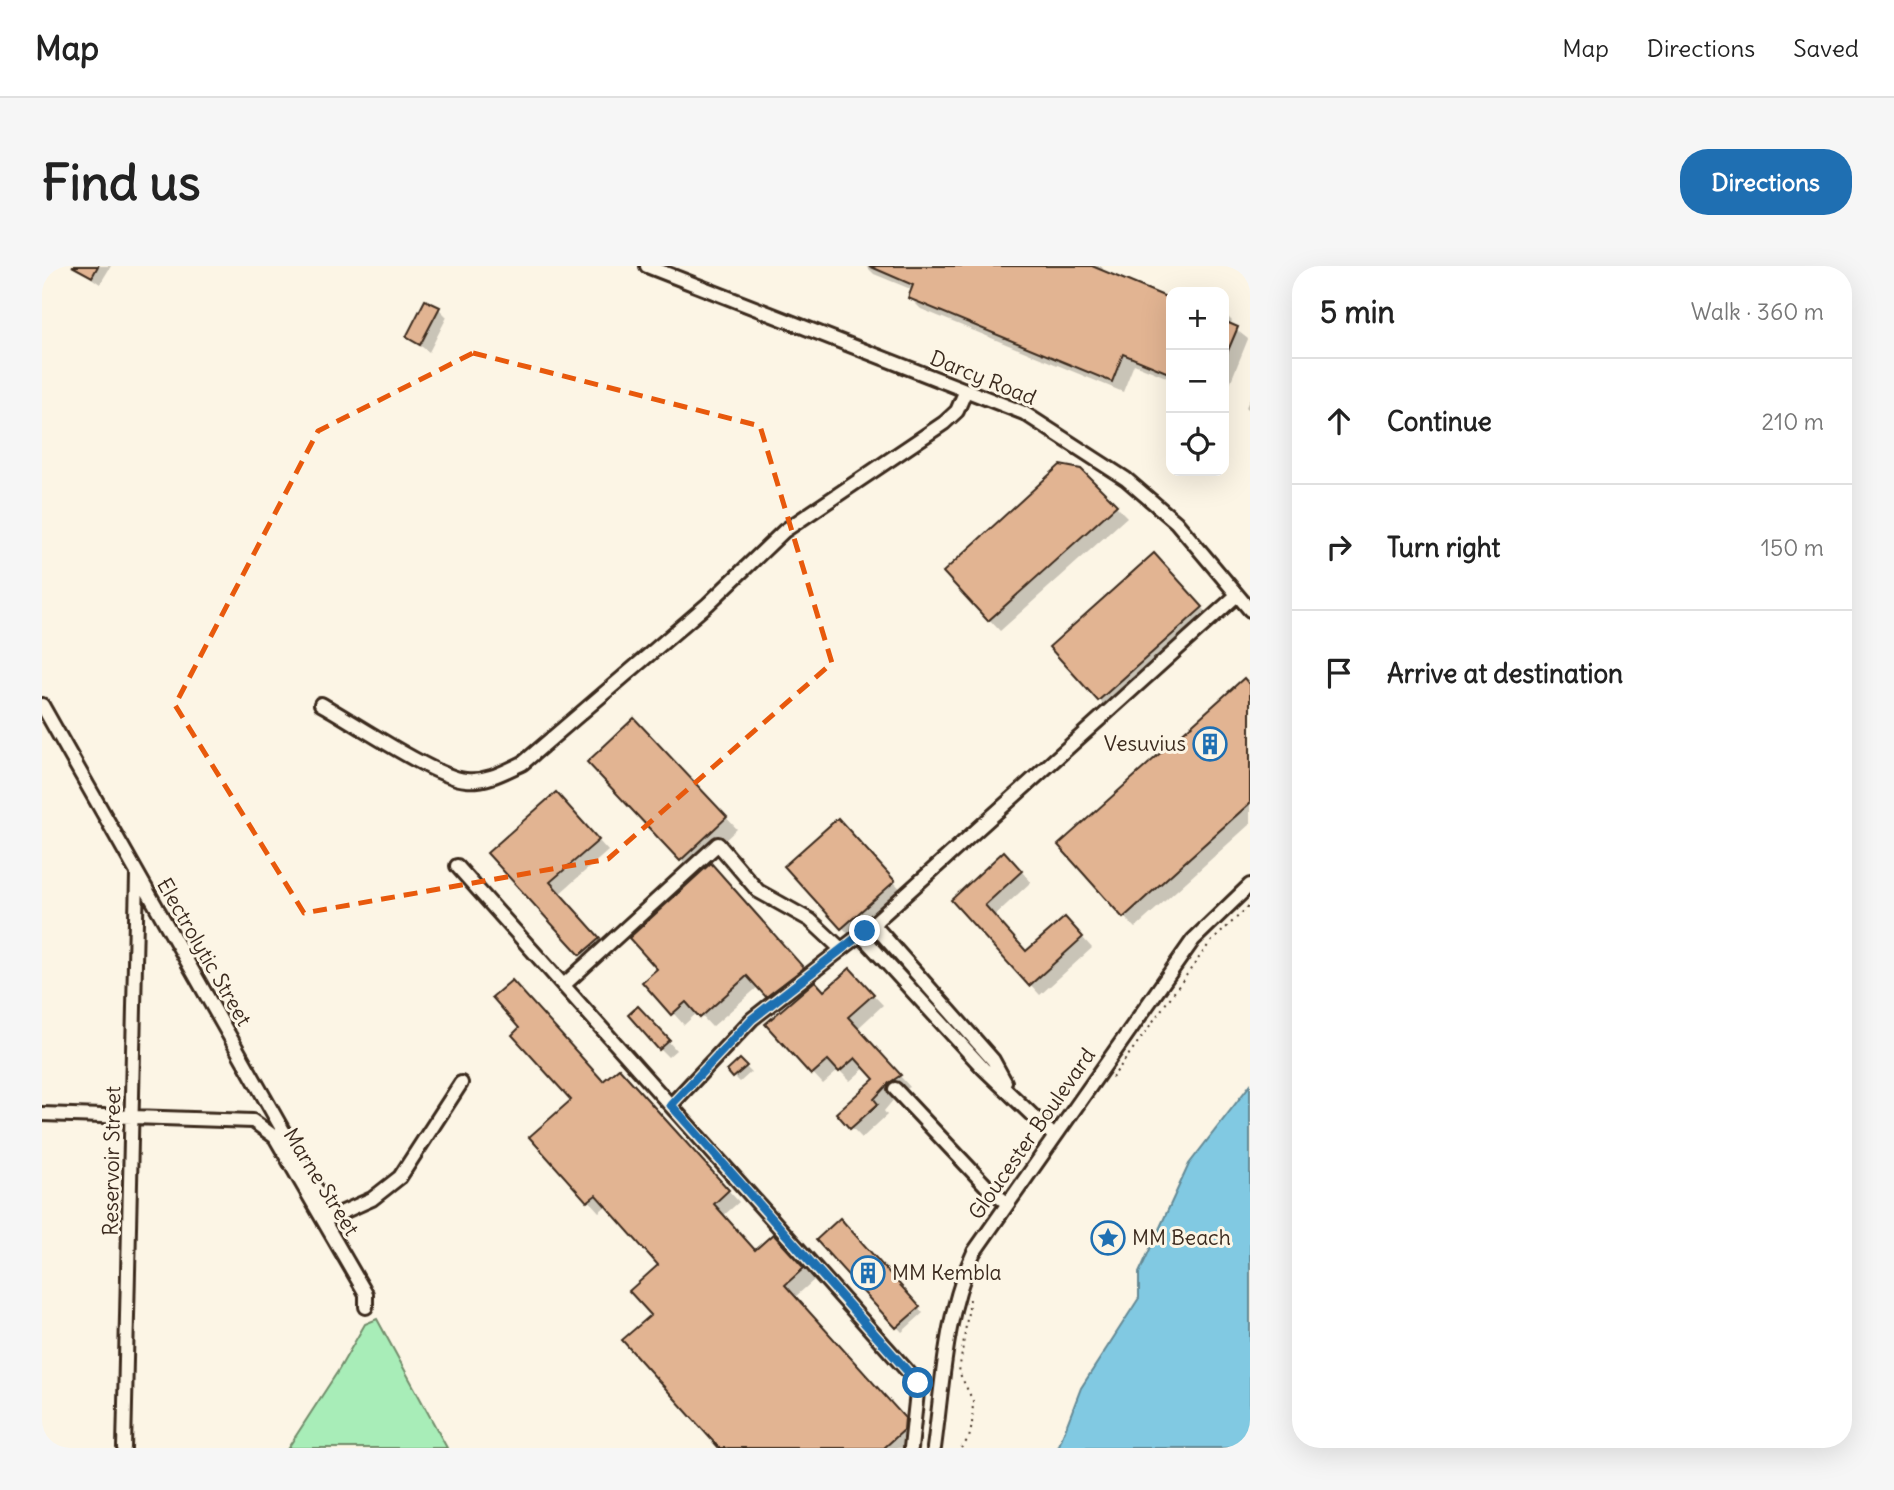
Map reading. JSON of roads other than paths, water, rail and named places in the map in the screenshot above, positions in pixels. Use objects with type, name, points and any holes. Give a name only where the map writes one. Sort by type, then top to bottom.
[{"type":"street","name":"Darcy Road","points":[[647,266],[1024,413],[1126,480],[1176,522],[1250,610]]},
{"type":"street","points":[[321,704],[429,766],[464,780],[490,778],[523,763],[708,604],[784,531],[944,423],[957,411],[966,390]]},
{"type":"street","points":[[671,1105],[752,1019],[873,924],[1237,595]]},
{"type":"street","name":"Electrolytic Street","points":[[42,705],[324,1203],[325,1220]]},
{"type":"street","points":[[565,984],[718,844],[758,891],[810,920],[841,949]]},
{"type":"street","points":[[457,866],[918,1383],[911,1448]]},
{"type":"street","name":"Reservoir Street","points":[[124,1448],[137,875]]},
{"type":"street","name":"Gloucester Boulevard","points":[[934,1448],[956,1300],[974,1252],[1193,940],[1250,885]]},
{"type":"street","points":[[873,924],[993,1060],[1009,1091]]},
{"type":"street","points":[[860,934],[983,1068],[1054,1136]]},
{"type":"street","points":[[325,1220],[372,1199],[400,1177],[461,1083]]},
{"type":"street","points":[[895,1089],[991,1191],[1007,1203]]},
{"type":"street","name":"Marne Street","points":[[42,1114],[253,1121],[275,1138],[325,1220],[366,1294],[366,1307]]},
{"type":"water","points":[[1250,1085],[1250,1448],[1058,1448],[1081,1388],[1139,1298],[1139,1273],[1189,1164]]},
{"type":"place","name":"Vesuvius","points":[[1210,744]]},
{"type":"place","name":"MM Beach","points":[[1108,1238]]},
{"type":"place","name":"MM Kembla","points":[[868,1273]]}]
